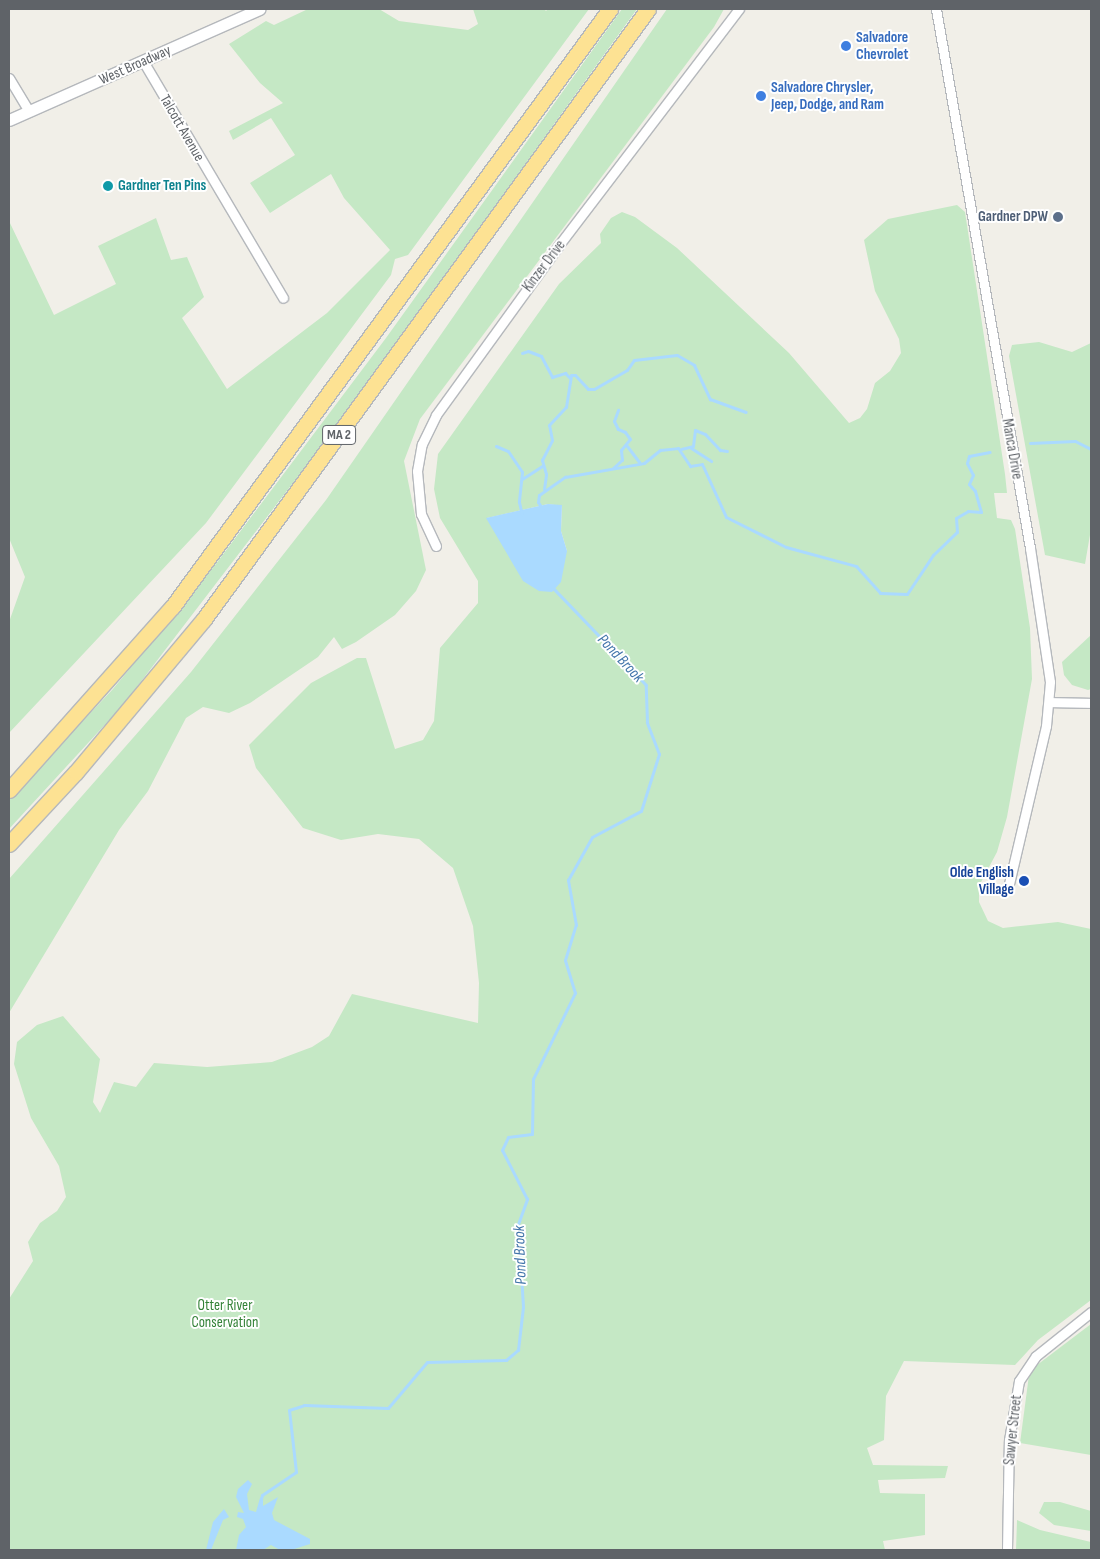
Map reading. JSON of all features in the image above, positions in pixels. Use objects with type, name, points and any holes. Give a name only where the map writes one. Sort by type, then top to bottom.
[{"type":"highway","name":"MA 2","points":[[9,790],[173,606],[610,9]]},
{"type":"highway","name":"MA 2","points":[[9,844],[76,772],[204,619],[648,9]]},
{"type":"main road","name":"West Broadway","points":[[9,120],[260,9]]},
{"type":"street","name":"Kinzer Drive","points":[[436,546],[421,514],[417,471],[422,444],[436,415],[559,245],[739,9]]},
{"type":"street","name":"Manca Drive","points":[[936,9],[1042,620],[1050,702],[1027,820],[1008,888]]},
{"type":"street","name":"Talcott Avenue","points":[[143,61],[283,298]]},
{"type":"street","points":[[9,78],[28,111]]},
{"type":"street","points":[[1050,702],[1091,703]]},
{"type":"street","name":"Sawyer Street","points":[[1007,1550],[1009,1440],[1019,1381],[1036,1356],[1091,1312]]},
{"type":"green space","points":[[308,9],[379,9],[399,21],[468,30],[478,24],[473,9],[544,9],[546,11],[548,9],[589,9],[408,255],[395,259],[391,275],[206,523],[9,733],[9,622],[25,577],[9,538],[9,221],[54,315],[116,284],[98,246],[156,218],[171,260],[187,257],[204,297],[182,318],[227,389],[327,313],[390,250],[344,198],[331,174],[270,213],[250,183],[295,155],[271,118],[233,140],[229,131],[283,103],[260,83],[229,44],[266,21],[274,25]]},
{"type":"green space","points":[[622,9],[637,9],[332,432],[123,705],[9,829],[9,799],[113,689],[215,565],[386,338]]},
{"type":"green space","points":[[667,9],[724,9],[714,27],[420,419],[404,461],[426,570],[416,591],[395,615],[356,642],[342,649],[334,637],[318,657],[250,703],[229,713],[203,707],[186,718],[148,791],[119,830],[9,1013],[9,879],[191,672],[326,500]]},
{"type":"green space","name":"Otter River Conservation","points":[[957,205],[965,212],[1007,493],[994,493],[997,518],[1011,520],[1015,529],[1030,628],[1032,679],[1007,817],[997,852],[979,886],[979,902],[988,921],[1003,928],[1058,922],[1091,929],[1091,1300],[1038,1340],[1015,1365],[904,1361],[886,1396],[884,1440],[867,1448],[873,1465],[948,1466],[945,1478],[878,1480],[880,1493],[925,1494],[925,1535],[883,1541],[885,1550],[9,1550],[9,1299],[33,1261],[28,1242],[40,1223],[57,1211],[66,1197],[59,1166],[31,1118],[14,1064],[17,1042],[37,1025],[63,1016],[100,1059],[93,1102],[100,1113],[114,1082],[136,1087],[154,1063],[207,1067],[272,1062],[312,1047],[329,1036],[352,994],[478,1023],[479,983],[473,926],[453,868],[419,839],[378,834],[341,840],[303,828],[256,768],[249,745],[311,683],[357,658],[366,658],[395,749],[423,740],[434,721],[440,648],[478,603],[478,581],[440,518],[434,489],[438,454],[559,284],[601,243],[600,234],[611,218],[622,212],[635,217],[677,248],[789,353],[849,423],[860,418],[867,409],[875,383],[890,371],[901,353],[899,339],[875,291],[864,240],[888,219]],"holes":[[[548,504],[562,506],[561,531],[567,551],[487,518]]]},
{"type":"green space","points":[[1039,342],[1072,352],[1091,343],[1091,529],[1085,564],[1045,555],[1009,356],[1012,345]]},
{"type":"green space","points":[[1091,635],[1091,689],[1088,690],[1072,685],[1064,675],[1062,662]]},
{"type":"green space","points":[[1091,1324],[1091,1455],[1020,1443],[1029,1375],[1037,1365]]},
{"type":"green space","points":[[1044,1502],[1060,1502],[1091,1511],[1091,1531],[1054,1525],[1039,1513]]},
{"type":"green space","points":[[1017,1520],[1040,1530],[1091,1542],[1091,1550],[1016,1550]]},
{"type":"water","points":[[548,504],[562,505],[561,531],[567,551],[561,582],[552,592],[539,591],[523,581],[486,518]]},
{"type":"water","points":[[248,1480],[252,1484],[247,1494],[249,1510],[256,1512],[260,1498],[263,1496],[263,1506],[278,1497],[272,1513],[274,1520],[310,1539],[310,1544],[291,1550],[280,1550],[271,1545],[263,1550],[236,1550],[239,1535],[246,1527],[243,1519],[237,1517],[238,1512],[244,1513],[236,1497],[238,1489]]},
{"type":"water","points":[[224,1509],[229,1517],[223,1520],[211,1550],[206,1550],[213,1522]]},
{"type":"waterway","points":[[522,353],[528,351],[541,356],[552,377],[565,373],[569,377]]},
{"type":"waterway","points":[[544,489],[546,474],[542,460],[552,440],[549,425],[566,407],[571,375],[575,375],[588,389],[594,389],[627,370],[634,360],[677,355],[694,365],[710,399],[746,412]]},
{"type":"waterway","points":[[613,468],[622,460],[621,450],[630,439],[625,432],[618,429],[614,421],[618,410]]},
{"type":"waterway","points":[[681,449],[693,446],[695,430],[705,434],[720,450],[727,451]]},
{"type":"waterway","name":"Pond Brook","points":[[1030,443],[1075,441],[1091,449]]},
{"type":"waterway","points":[[496,446],[508,451],[522,472],[519,502],[522,515]]},
{"type":"waterway","points":[[627,446],[640,463]]},
{"type":"waterway","name":"Pond Brook","points":[[543,510],[538,502],[539,495],[565,477],[644,463],[660,450],[678,448],[690,466],[702,464],[726,517],[786,547],[856,566],[880,593],[907,594],[933,555],[957,532],[956,518],[968,511],[981,512],[975,491],[969,484],[973,475],[967,463],[969,456],[990,452]]},
{"type":"waterway","points":[[691,448],[711,461]]},
{"type":"waterway","points":[[522,479],[542,466]]},
{"type":"waterway","name":"Pond Brook","points":[[261,1499],[262,1495],[296,1472],[289,1410],[304,1405],[388,1408],[427,1362],[506,1360],[518,1350],[523,1307],[518,1224],[527,1199],[502,1150],[508,1137],[532,1134],[533,1079],[575,993],[565,960],[576,925],[568,880],[592,837],[641,811],[659,754],[647,722],[646,685],[552,587]]},
{"type":"place","name":"Salvadore Chevrolet","points":[[846,46]]},
{"type":"place","name":"Salvadore Chrysler, Jeep, Dodge, and Ram","points":[[761,96]]},
{"type":"place","name":"Gardner Ten Pins","points":[[108,186]]},
{"type":"place","name":"Gardner DPW","points":[[1058,217]]},
{"type":"place","name":"Olde English Village","points":[[1024,881]]}]
